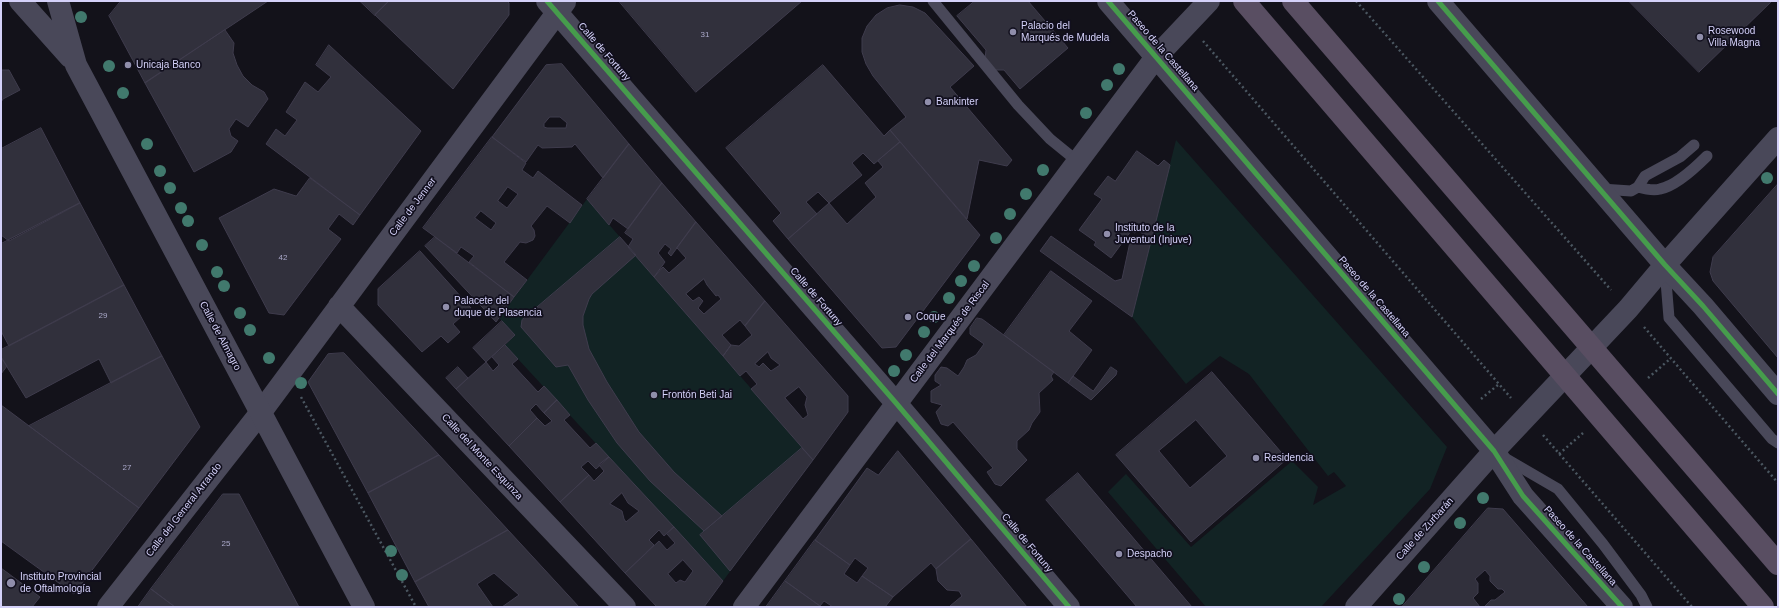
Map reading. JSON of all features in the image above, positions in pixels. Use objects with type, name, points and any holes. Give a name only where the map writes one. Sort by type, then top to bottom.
[{"type":"highway","points":[[1244,1],[1763,607]]},
{"type":"highway","points":[[1294,1],[1778,564]]},
{"type":"street","name":"Calle de Almagro","points":[[20,1],[76,65]]},
{"type":"street","name":"Calle de Almagro","points":[[58,1],[76,65],[364,607]]},
{"type":"street","name":"Paseo de la Castellana","points":[[1108,1],[1494,451],[1523,496],[1622,607]]},
{"type":"street","name":"Calle del Marqués de Riscal","points":[[744,607],[1156,57],[1209,1]]},
{"type":"street","points":[[1438,1],[1778,394]]},
{"type":"street","name":"Calle de Jenner","points":[[261,412],[557,5]]},
{"type":"street","name":"Calle de Fortuny","points":[[557,5],[1069,607]]},
{"type":"street","name":"Calle de Zurbarán","points":[[1356,607],[1494,451],[1628,309],[1665,265],[1778,138]]},
{"type":"street","name":"Calle del Monte Esquinza","points":[[339,306],[624,607]]},
{"type":"street","name":"Calle del General Arrando","points":[[108,607],[261,412]]},
{"type":"lane","points":[[933,1],[1018,105],[1050,139],[1077,161]]},
{"type":"lane","points":[[1638,188],[1645,176],[1680,157],[1694,145]]},
{"type":"lane","points":[[1600,189],[1631,191],[1638,188],[1661,189],[1687,175],[1707,156]]},
{"type":"lane","points":[[1665,265],[1669,318],[1772,439],[1778,443]]},
{"type":"lane","name":"Paseo de la Castellana","points":[[1494,451],[1558,489],[1604,544],[1641,595],[1647,607]]},
{"type":"path","points":[[1356,1],[1628,309],[1778,483]]},
{"type":"path","points":[[1188,23],[1692,607]]},
{"type":"path","points":[[299,393],[416,607]]},
{"type":"shaded area","points":[[1176,140],[1447,447],[1430,489],[1321,607],[1206,607],[1108,492],[1126,474],[1191,547],[1292,461],[1318,487],[1313,505],[1346,486],[1334,472],[1328,476],[1249,374],[1220,356],[1186,384],[1132,317]]},
{"type":"shaded area","name":"Frontón Beti Jai","points":[[587,199],[813,460],[723,581],[505,345],[515,335],[499,318]]},
{"type":"building","points":[[121,1],[268,1],[145,83],[109,16]]},
{"type":"building","points":[[360,1],[389,1],[375,15]]},
{"type":"building","points":[[389,1],[507,1],[509,3],[509,15],[453,89],[375,15]]},
{"type":"building","points":[[619,1],[802,1],[696,92]]},
{"type":"building","name":"Palacio del Marqués de Mudela","points":[[975,1],[1028,1],[1068,48],[1020,89],[1004,70],[994,70],[985,59],[986,50],[957,16]]},
{"type":"building","name":"Rosewood Villa Magna","points":[[1629,1],[1772,1],[1699,72]]},
{"type":"building","name":"Bankinter","points":[[900,5],[913,7],[925,13],[974,66],[950,87],[1012,160],[1007,166],[979,160],[967,219],[890,130],[906,117],[873,76],[866,64],[862,52],[862,38],[867,26],[876,15],[887,8]]},
{"type":"building","points":[[225,30],[234,43],[233,53],[243,76],[252,85],[264,92],[268,99],[248,127],[236,119],[229,129],[231,136],[238,141],[231,152],[194,172],[145,83]]},
{"type":"building","points":[[329,45],[421,131],[360,215],[266,144],[276,129],[285,136],[297,120],[286,112],[305,82],[318,92],[331,77],[316,65]]},
{"type":"building","points":[[562,64],[629,144],[603,178],[575,144],[572,147],[542,148],[538,145],[526,162],[492,137],[546,65]],"holes":[[[550,117],[560,117],[567,123],[566,128],[544,127],[544,124]]]},
{"type":"building","points":[[823,65],[884,136],[890,130],[900,142],[874,164],[863,153],[852,163],[862,175],[829,203],[818,192],[806,202],[817,214],[788,239],[773,221],[781,213],[726,148]]},
{"type":"building","points":[[1,70],[9,70],[20,90],[3,99],[1,102]]},
{"type":"building","points":[[41,128],[80,203],[9,241],[1,235],[1,149]]},
{"type":"building","points":[[492,137],[526,163],[522,170],[533,178],[538,171],[582,205],[570,223],[547,206],[531,226],[534,230],[535,236],[533,240],[526,243],[520,242],[504,262],[527,280],[514,297],[469,262],[474,256],[461,247],[457,253],[423,228]],"holes":[[[508,187],[518,194],[507,208],[498,201]],[[481,211],[496,223],[491,230],[475,218]]]},
{"type":"building","points":[[900,142],[980,235],[896,347],[882,348],[788,239],[829,203],[847,224],[876,197],[865,183],[883,167],[878,161]]},
{"type":"building","points":[[629,144],[662,183],[628,229],[613,218],[609,225],[587,199]]},
{"type":"building","name":"Instituto de la Juventud (Injuve)","points":[[1137,151],[1158,166],[1164,160],[1170,165],[1132,317],[1040,251],[1051,236],[1115,281],[1122,279],[1130,242],[1140,244],[1144,235],[1138,230],[1135,233],[1131,231],[1111,258],[1094,245],[1096,242],[1079,230],[1102,199],[1094,194],[1108,176],[1115,181]]},
{"type":"building","points":[[310,178],[360,215],[353,225],[339,214],[328,229],[341,239],[284,315],[269,313],[219,218],[274,189],[296,196]]},
{"type":"building","points":[[662,183],[696,222],[671,256],[668,253],[671,249],[665,244],[658,253],[665,262],[654,277],[628,247],[633,239],[625,233]]},
{"type":"building","points":[[1778,184],[1778,358],[1713,281],[1710,272],[1713,257]]},
{"type":"building","points":[[80,203],[124,285],[9,346],[1,331],[1,244]]},
{"type":"building","points":[[696,222],[765,301],[745,326],[740,320],[722,335],[731,345],[723,356],[654,277],[663,267],[669,273],[686,258],[677,248]],"holes":[[[704,279],[716,296],[718,295],[721,299],[704,314],[698,308],[703,301],[699,297],[693,301],[686,294]]]},
{"type":"building","points":[[435,237],[514,297],[496,322],[425,246]]},
{"type":"building","points":[[620,237],[636,255],[592,294],[589,299],[583,316],[583,325],[589,349],[607,382],[639,432],[674,472],[722,516],[704,531],[650,481],[617,443],[588,400],[568,365],[556,367],[521,327],[522,320]]},
{"type":"building","points":[[420,251],[471,308],[453,324],[460,332],[448,343],[441,336],[422,352],[378,305],[378,289]]},
{"type":"building","points":[[1051,271],[1092,301],[1069,331],[1092,350],[1068,383],[1004,335]]},
{"type":"building","points":[[124,285],[162,356],[111,383],[99,359],[26,398],[1,357],[1,350]]},
{"type":"building","points":[[765,301],[848,396],[848,412],[813,460],[751,389],[757,384],[746,371],[740,376],[723,356],[731,345],[739,346],[752,335],[745,326]],"holes":[[[768,352],[771,358],[780,365],[771,371],[763,363],[759,367],[755,364]],[[799,387],[807,397],[805,405],[808,415],[803,419],[785,398]]]},
{"type":"building","points":[[977,318],[982,319],[1054,372],[1051,376],[1053,380],[1039,393],[1040,412],[1029,430],[1017,441],[1017,449],[1027,460],[1001,486],[995,484],[987,472],[993,468],[953,422],[948,426],[941,424],[936,412],[942,405],[931,402],[931,391],[941,385],[935,381],[935,375],[941,367],[947,368],[958,376],[967,360],[976,355],[984,344],[970,334],[970,328]]},
{"type":"building","points":[[502,321],[515,335],[486,362],[473,348]]},
{"type":"building","points":[[505,345],[518,359],[512,364],[538,392],[544,386],[557,400],[544,413],[536,404],[530,410],[537,418],[509,446],[456,389],[486,362],[493,371],[499,365],[492,357]]},
{"type":"building","points":[[344,353],[439,455],[368,493],[308,382],[328,354]]},
{"type":"building","points":[[162,356],[200,427],[139,508],[29,426]]},
{"type":"building","points":[[1,357],[7,366],[1,374]]},
{"type":"building","points":[[458,367],[468,378],[456,389],[446,378]]},
{"type":"building","points":[[1111,367],[1117,371],[1116,375],[1091,400],[1068,383],[1073,376],[1093,391]]},
{"type":"building","name":"Residencia","points":[[1212,372],[1287,459],[1191,542],[1116,455]],"holes":[[[1196,420],[1227,456],[1190,488],[1159,451]]]},
{"type":"building","points":[[557,400],[570,415],[564,420],[590,448],[596,443],[609,457],[596,469],[588,461],[581,467],[589,475],[560,502],[509,446],[537,418],[545,426],[552,421],[544,413]]},
{"type":"building","points":[[1,405],[139,508],[74,594],[1,541]]},
{"type":"building","points":[[802,448],[813,460],[730,571],[700,535]]},
{"type":"building","points":[[898,451],[971,539],[936,569],[931,563],[893,597],[862,576],[868,568],[855,558],[850,565],[815,540],[867,468],[878,475]]},
{"type":"building","points":[[439,455],[508,530],[415,582],[368,493]]},
{"type":"building","points":[[609,457],[674,527],[664,536],[659,530],[649,540],[654,545],[625,573],[560,502],[589,475],[594,481],[604,471],[599,465]],"holes":[[[622,493],[628,503],[639,511],[626,522],[622,511],[610,504]]]},
{"type":"building","name":"Despacho","points":[[1078,473],[1192,607],[1137,607],[1046,500]]},
{"type":"building","points":[[223,494],[239,494],[299,607],[175,607],[151,589]]},
{"type":"building","points":[[1488,508],[1503,509],[1588,607],[1484,607],[1491,600],[1495,600],[1505,592],[1502,589],[1498,589],[1490,581],[1490,576],[1485,570],[1475,579],[1478,583],[1478,593],[1473,598],[1480,607],[1402,607]]},
{"type":"building","points":[[674,527],[723,581],[704,607],[657,607],[625,573],[659,541],[667,550],[675,543],[667,534]],"holes":[[[683,560],[693,571],[685,582],[680,580],[676,583],[668,574]]]},
{"type":"building","points":[[508,530],[579,607],[502,607],[519,595],[494,573],[477,584],[493,607],[429,607],[415,582]]},
{"type":"building","points":[[971,539],[1027,607],[950,606],[962,596],[959,591],[947,590],[938,581],[936,569]]},
{"type":"building","points":[[815,540],[850,565],[844,574],[857,583],[862,576],[893,597],[885,607],[833,607],[824,601],[820,606],[785,581]]},
{"type":"building","name":"Instituto Provincial de Oftalmología","points":[[1,568],[40,597],[32,607],[1,607]]},
{"type":"building","points":[[785,581],[820,606],[821,607],[766,607]]},
{"type":"building","points":[[151,589],[175,607],[138,607]]},
{"type":"cycle path","points":[[547,1],[896,403],[1069,607]]},
{"type":"cycle path","points":[[1108,1],[1494,451],[1523,496],[1622,607]]},
{"type":"cycle path","points":[[1438,1],[1778,394]]},
{"type":"place","name":"Palacio del Marqués de Mudela","points":[[1013,32]]},
{"type":"place","name":"Rosewood Villa Magna","points":[[1700,37]]},
{"type":"place","name":"Unicaja Banco","points":[[128,65]]},
{"type":"place","name":"Bankinter","points":[[928,102]]},
{"type":"place","name":"Instituto de la Juventud (Injuve)","points":[[1107,234]]},
{"type":"place","name":"Palacete del duque de Plasencia","points":[[446,307]]},
{"type":"place","name":"Coque","points":[[908,317]]},
{"type":"place","name":"Frontón Beti Jai","points":[[654,395]]},
{"type":"place","name":"Residencia","points":[[1256,458]]},
{"type":"place","name":"Despacho","points":[[1119,554]]},
{"type":"place","name":"Instituto Provincial de Oftalmología","points":[[11,583]]}]
